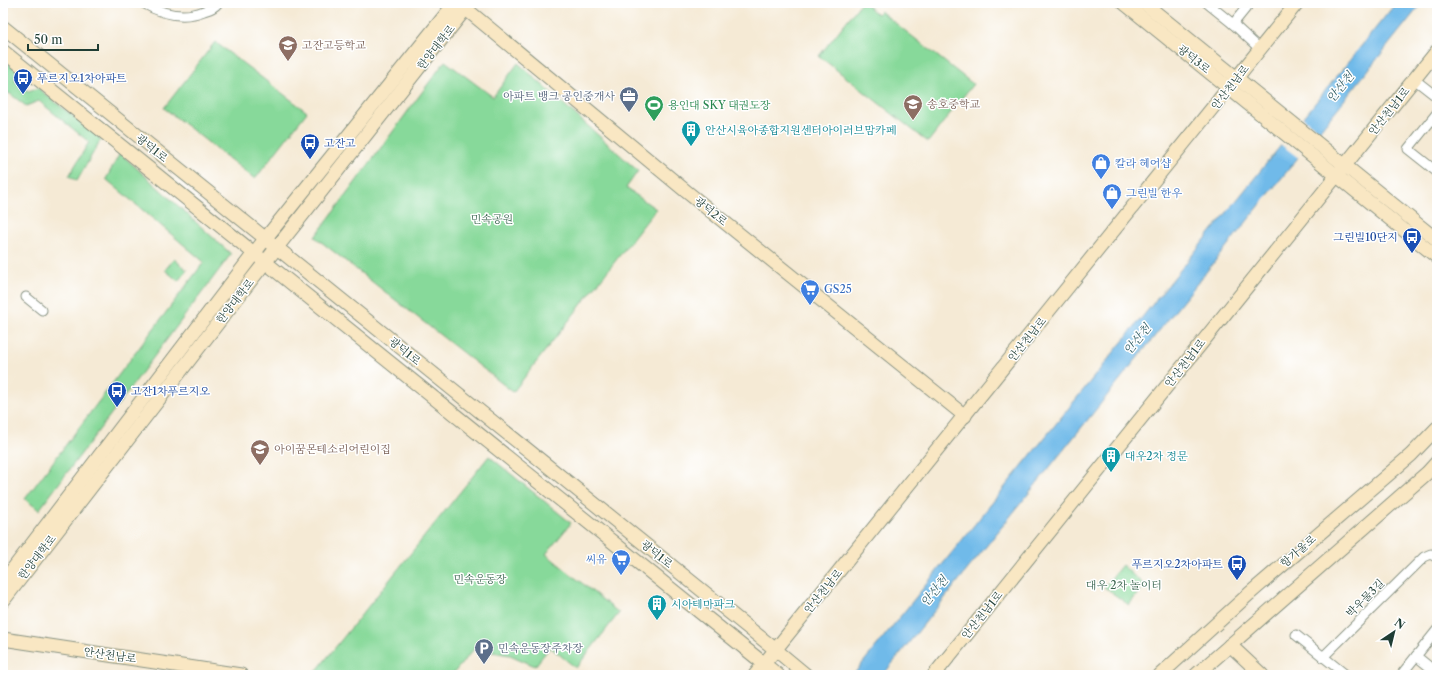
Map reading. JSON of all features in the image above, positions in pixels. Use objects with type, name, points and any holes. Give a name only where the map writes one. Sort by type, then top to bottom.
[{"type":"street","points":[[143,3],[153,9],[177,15],[197,14],[214,7],[218,3]]},
{"type":"street","name":"광덕3로","points":[[1124,3],[1233,83]]},
{"type":"street","name":"광덕3로","points":[[1144,3],[1233,83],[1267,111]]},
{"type":"street","points":[[1207,3],[1260,49]]},
{"type":"street","points":[[1233,24],[1250,3]]},
{"type":"street","name":"안산천남로","points":[[755,675],[1297,3]]},
{"type":"street","name":"한양대학로","points":[[3,582],[254,254],[462,4]]},
{"type":"street","name":"한양대학로","points":[[3,601],[277,248],[462,4]]},
{"type":"street","name":"광덕2로","points":[[462,4],[687,192],[965,416]]},
{"type":"street","name":"광덕1로","points":[[3,27],[806,675]]},
{"type":"street","name":"광덕1로","points":[[3,51],[778,675]]},
{"type":"street","name":"안산천남1로","points":[[934,675],[1340,162],[1437,51]]},
{"type":"street","points":[[1414,79],[1437,97]]},
{"type":"street","points":[[1267,111],[1340,162],[1437,240]]},
{"type":"street","points":[[1267,111],[1332,172],[1437,257]]},
{"type":"street","points":[[1437,113],[1408,149],[1437,172]]},
{"type":"street","points":[[26,297],[42,310]]},
{"type":"street","name":"항가울로","points":[[1160,675],[1249,594],[1411,455],[1437,428]]},
{"type":"street","points":[[1196,675],[1427,473],[1437,462]]},
{"type":"street","name":"박우물3길","points":[[1323,657],[1424,557],[1431,554],[1437,558]]},
{"type":"street","points":[[1401,675],[1437,630]]},
{"type":"street","points":[[1296,635],[1346,675]]},
{"type":"street","name":"안산천남로","points":[[3,639],[241,675]]},
{"type":"street","points":[[1230,645],[1262,675]]},
{"type":"street","points":[[1416,656],[1437,673]]},
{"type":"green space","points":[[861,3],[864,3],[877,14],[880,11],[973,84],[928,142],[819,56]]},
{"type":"green space","points":[[215,42],[307,112],[255,179],[164,108]]},
{"type":"green space","points":[[3,59],[18,71],[15,81],[28,91],[38,88],[101,139],[77,181],[69,176],[89,142],[39,101],[26,106],[9,93],[3,94]]},
{"type":"green space","name":"민속공원","points":[[445,61],[493,97],[518,63],[638,171],[626,188],[656,209],[513,392],[315,237]]},
{"type":"green space","points":[[120,153],[231,254],[39,510],[25,499],[204,262],[106,179]]},
{"type":"green space","points":[[174,259],[187,270],[178,281],[165,270]]},
{"type":"green space","name":"민속운동장","points":[[489,456],[571,523],[546,554],[619,613],[576,668],[550,647],[535,666],[510,655],[474,649],[452,675],[314,674]]},
{"type":"green space","name":"대우 2차 놀이터","points":[[1122,565],[1144,585],[1129,605],[1104,587]]},
{"type":"water","name":"안산천","points":[[1396,3],[1422,3],[883,675],[853,675]]},
{"type":"pier","points":[[1302,117],[1321,132],[1300,159],[1280,144]]},
{"type":"place","name":"고잔고등학교","points":[[288,62]]},
{"type":"place","name":"푸르지오1차아파트","points":[[23,95]]},
{"type":"place","name":"아파트 뱅크 공인중개사","points":[[629,113]]},
{"type":"place","name":"송호중학교","points":[[913,121]]},
{"type":"place","name":"용인대 SKY 태권도장","points":[[654,122]]},
{"type":"place","name":"안산시육아종합지원센터아이러브맘카페","points":[[691,147]]},
{"type":"place","name":"고잔고","points":[[310,160]]},
{"type":"place","name":"칼라 헤어샵","points":[[1101,180]]},
{"type":"place","name":"그린빌 한우","points":[[1112,210]]},
{"type":"place","name":"그린빌10단지","points":[[1412,254]]},
{"type":"place","name":"GS25","points":[[810,306]]},
{"type":"place","name":"고잔1차푸르지오","points":[[117,408]]},
{"type":"place","name":"아이꿈몬테소리어린이집","points":[[260,466]]},
{"type":"place","name":"대우2차 정문","points":[[1111,473]]},
{"type":"place","name":"씨유","points":[[621,576]]},
{"type":"place","name":"푸르지오2차아파트","points":[[1237,581]]},
{"type":"place","name":"시아테마파크","points":[[657,621]]},
{"type":"place","name":"민속운동장주차장","points":[[484,665]]}]
